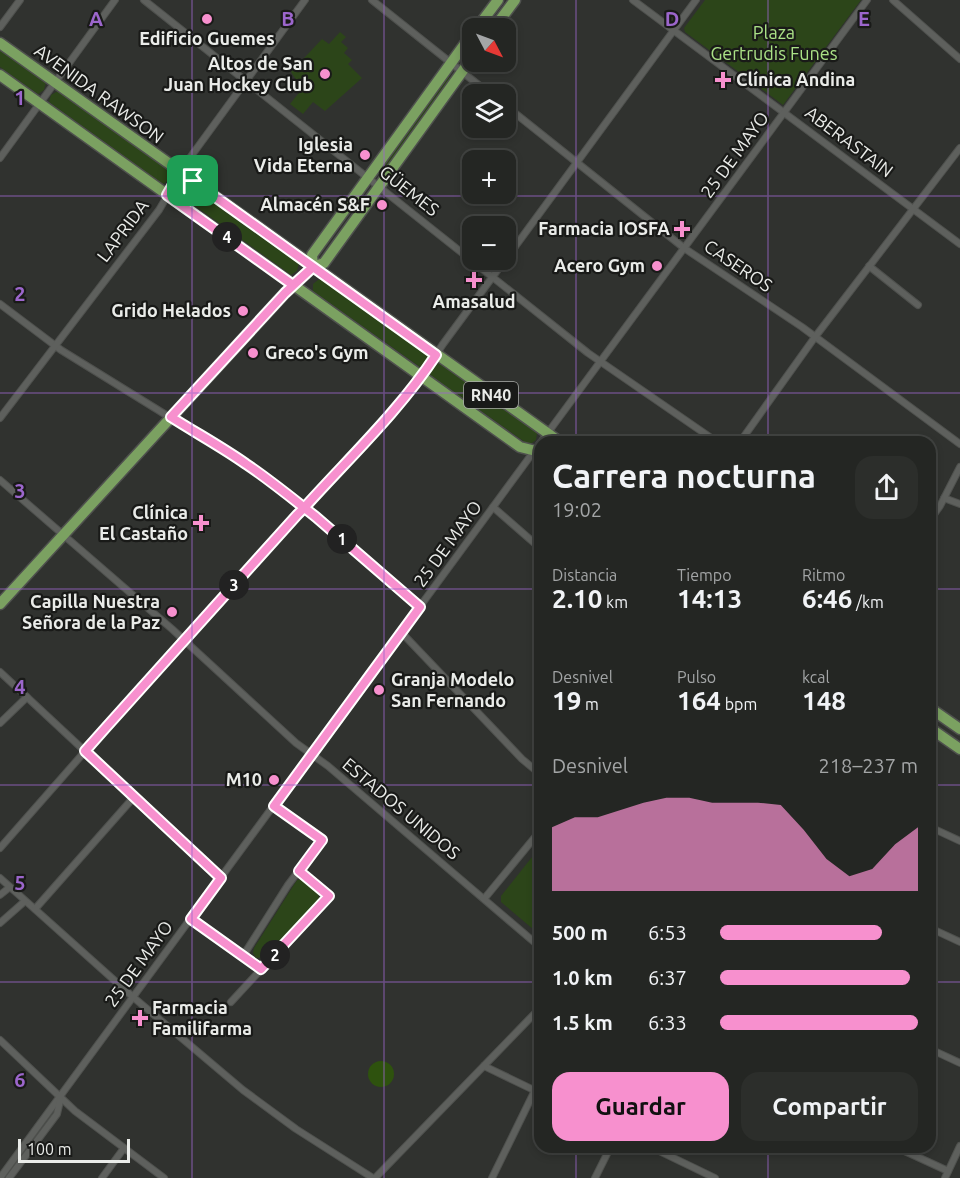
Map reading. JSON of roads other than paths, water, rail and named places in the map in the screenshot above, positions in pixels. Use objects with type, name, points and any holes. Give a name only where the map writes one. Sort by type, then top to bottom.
[{"type":"main road","points":[[484,18],[498,0]]},
{"type":"main road","points":[[501,18],[514,0]]},
{"type":"main road","name":"AVENIDA RAWSON","points":[[0,43],[436,355],[534,440]]},
{"type":"main road","points":[[313,267],[312,255],[462,49]]},
{"type":"main road","points":[[0,604],[293,285],[313,267],[324,263],[462,72]]},
{"type":"main road","name":"AVENIDA RAWSON","points":[[0,75],[520,447],[534,446]]},
{"type":"main road","points":[[936,712],[960,729]]},
{"type":"main road","points":[[936,732],[960,749]]},
{"type":"street","points":[[0,27],[20,0]]},
{"type":"street","points":[[0,158],[115,0]]},
{"type":"street","name":"GÜEMES","points":[[144,0],[601,361],[708,436]]},
{"type":"street","name":"LAPRIDA","points":[[0,418],[159,210],[180,172],[305,0]]},
{"type":"street","points":[[372,0],[477,84]]},
{"type":"street","name":"ABERASTAIN","points":[[633,0],[960,244]]},
{"type":"street","points":[[516,244],[696,0]]},
{"type":"street","name":"25 DE MAYO","points":[[547,436],[867,0]]},
{"type":"street","points":[[893,0],[960,58]]},
{"type":"street","name":"CASEROS","points":[[516,114],[684,248],[815,337],[960,444]]},
{"type":"street","points":[[744,436],[815,337],[960,148]]},
{"type":"street","points":[[869,266],[918,305]]},
{"type":"street","points":[[0,848],[183,640],[414,388],[498,270]]},
{"type":"street","points":[[0,304],[55,346],[247,465],[304,508],[420,607]]},
{"type":"street","name":"25 DE MAYO","points":[[60,1097],[534,453]]},
{"type":"street","points":[[936,511],[960,467]]},
{"type":"street","name":"ESTADOS UNIDOS","points":[[0,480],[183,640],[296,743],[312,754],[534,942]]},
{"type":"street","points":[[944,498],[960,504]]},
{"type":"street","points":[[493,507],[534,543]]},
{"type":"street","points":[[401,632],[534,769]]},
{"type":"street","points":[[0,672],[221,878]]},
{"type":"street","points":[[0,723],[27,698]]},
{"type":"street","points":[[35,909],[134,798]]},
{"type":"street","points":[[243,956],[322,840],[274,806]]},
{"type":"street","points":[[936,830],[960,841]]},
{"type":"street","points":[[484,899],[534,838]]},
{"type":"street","points":[[231,1002],[329,896],[299,871]]},
{"type":"street","points":[[0,878],[133,997],[243,1090],[296,1129],[374,1178],[534,1014]]},
{"type":"street","points":[[0,895],[10,887]]},
{"type":"street","points":[[0,923],[26,901]]},
{"type":"street","points":[[191,919],[261,969]]},
{"type":"street","points":[[936,931],[960,942]]},
{"type":"street","points":[[0,1040],[75,1111],[164,1178]]},
{"type":"street","points":[[936,1052],[960,1062]]},
{"type":"street","points":[[484,1066],[534,1090]]},
{"type":"street","points":[[1,1176],[60,1097]]},
{"type":"street","points":[[9,1178],[57,1114],[60,1097]]},
{"type":"street","points":[[492,1178],[534,1099]]},
{"type":"street","points":[[907,1153],[946,1175],[960,1146]]},
{"type":"street","points":[[102,1178],[124,1148]]},
{"type":"street","points":[[595,1178],[608,1153]]},
{"type":"street","points":[[661,1153],[703,1175],[715,1178]]},
{"type":"place","name":"Edificio Guemes","points":[[207,19]]},
{"type":"place","name":"Altos de San Juan Hockey Club","points":[[325,74]]},
{"type":"place","name":"Clínica Andina","points":[[723,80]]},
{"type":"place","name":"Iglesia Vida Eterna","points":[[365,155]]},
{"type":"place","name":"Almacén S&F","points":[[382,205]]},
{"type":"place","name":"Farmacia IOSFA","points":[[682,229]]},
{"type":"place","name":"Acero Gym","points":[[657,266]]},
{"type":"place","name":"Amasalud","points":[[474,280]]},
{"type":"place","name":"Grido Helados","points":[[243,311]]},
{"type":"place","name":"Greco's Gym","points":[[253,353]]},
{"type":"place","name":"Clínica El Castaño","points":[[201,523]]},
{"type":"place","name":"Capilla Nuestra Señora de la Paz","points":[[172,612]]},
{"type":"place","name":"Granja Modelo San Fernando","points":[[379,690]]},
{"type":"place","name":"M10","points":[[274,780]]},
{"type":"place","name":"Farmacia Familifarma","points":[[140,1018]]},
{"type":"park label","name":"Plaza Gertrudis Funes","points":[[774,43]]}]
